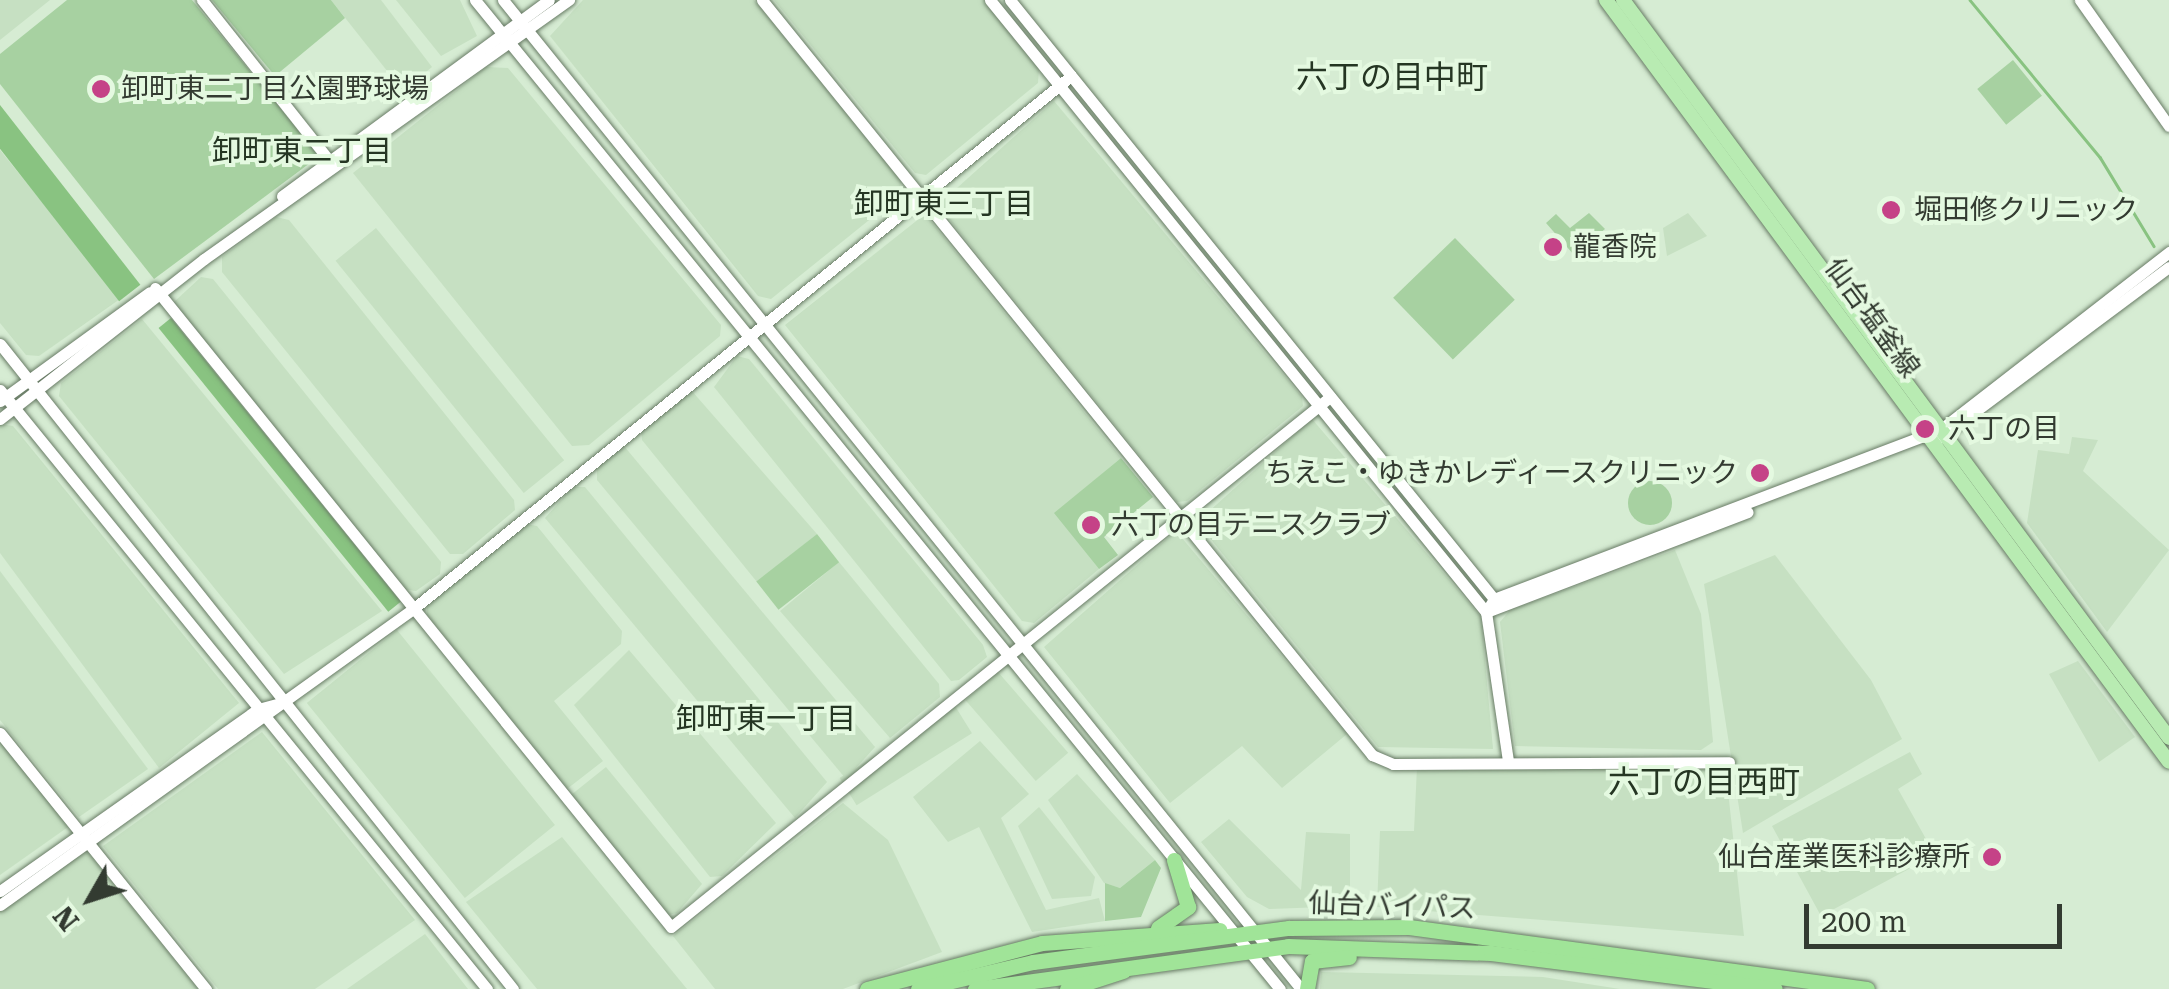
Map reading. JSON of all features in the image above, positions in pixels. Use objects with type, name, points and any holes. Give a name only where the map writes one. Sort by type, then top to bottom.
[{"type":"highway","points":[[1130,936],[1184,915],[1189,899],[1174,860]]},
{"type":"highway","name":"仙台バイパス","points":[[1234,933],[1425,928],[1867,989]]},
{"type":"highway","points":[[867,989],[999,950],[1130,936],[1234,933]]},
{"type":"highway","points":[[918,989],[1033,962],[1234,933]]},
{"type":"highway","name":"仙台バイパス","points":[[975,989],[1248,950],[1376,948],[1642,967],[1775,989]]},
{"type":"highway","points":[[1304,989],[1312,960],[1376,948]]},
{"type":"highway","points":[[1067,989],[1145,962]]},
{"type":"main road","name":"仙台塩釜線","points":[[1606,0],[2169,762]]},
{"type":"main road","name":"仙台塩釜線","points":[[1623,0],[2169,738]]},
{"type":"street","points":[[202,0],[334,166]]},
{"type":"street","points":[[476,0],[1280,989]]},
{"type":"street","points":[[504,0],[1254,932],[1304,989]]},
{"type":"street","points":[[0,419],[16,408],[33,385],[506,39],[521,21],[549,0]]},
{"type":"street","points":[[506,39],[529,32],[569,0]]},
{"type":"street","points":[[762,0],[1372,756],[1392,764],[1729,762]]},
{"type":"street","points":[[990,0],[1486,612],[1508,761]]},
{"type":"street","points":[[1010,0],[1494,599]]},
{"type":"street","points":[[2080,0],[2169,126]]},
{"type":"street","points":[[0,905],[86,838],[413,609],[1071,76]]},
{"type":"street","points":[[1943,432],[2169,252]]},
{"type":"street","points":[[1486,612],[1928,440],[2169,267]]},
{"type":"street","points":[[158,290],[670,927],[1330,397]]},
{"type":"street","points":[[0,344],[281,703],[513,989]]},
{"type":"street","points":[[33,385],[2,396],[16,408],[487,989]]},
{"type":"street","points":[[1486,612],[1494,599],[1928,440]]},
{"type":"street","points":[[0,732],[206,989]]},
{"type":"street","points":[[0,891],[86,838]]},
{"type":"shaded area","points":[[0,0],[50,0],[0,40]]},
{"type":"shaded area","points":[[67,0],[192,0],[316,152],[314,160],[154,279],[0,84],[0,54]]},
{"type":"shaded area","points":[[212,0],[331,0],[345,18],[275,76]]},
{"type":"shaded area","points":[[331,0],[381,0],[432,67],[403,91]]},
{"type":"shaded area","points":[[396,0],[460,0],[477,36],[441,56]]},
{"type":"shaded area","points":[[583,0],[754,0],[901,181],[899,196],[771,299],[758,296],[550,36]]},
{"type":"shaded area","points":[[774,0],[984,0],[1039,69],[1038,83],[926,175],[915,173]]},
{"type":"shaded area","points":[[2013,60],[2042,96],[2006,125],[1977,89]]},
{"type":"shaded area","points":[[486,67],[508,68],[721,325],[720,336],[589,445],[572,446],[353,173]]},
{"type":"shaded area","points":[[1054,101],[1302,397],[1303,406],[1187,501],[1177,502],[938,205]]},
{"type":"shaded area","points":[[0,105],[140,285],[119,301],[0,149]]},
{"type":"shaded area","points":[[0,150],[120,299],[39,356],[26,355],[0,323]]},
{"type":"shaded area","points":[[1589,213],[1605,229],[1574,255],[1546,223],[1556,214],[1570,228]]},
{"type":"shaded area","points":[[1688,213],[1707,236],[1667,256],[1663,228]]},
{"type":"shaded area","points":[[925,214],[1121,458],[1055,513],[1099,569],[1034,623],[1022,621],[785,325]]},
{"type":"shaded area","points":[[276,217],[289,220],[514,500],[515,510],[463,554],[450,554],[222,272],[222,257]]},
{"type":"shaded area","points":[[376,228],[564,460],[524,493],[336,261]]},
{"type":"shaded area","points":[[1455,238],[1515,300],[1453,360],[1393,298]]},
{"type":"shaded area","points":[[201,277],[213,279],[441,562],[440,574],[416,591],[402,589],[174,302]]},
{"type":"shaded area","points":[[171,318],[401,602],[388,612],[159,328]]},
{"type":"shaded area","points":[[142,319],[382,611],[284,674],[59,396],[61,383]]},
{"type":"shaded area","points":[[737,356],[749,359],[983,645],[987,657],[959,680],[951,681],[714,387]]},
{"type":"shaded area","points":[[691,390],[817,534],[757,582],[642,440],[641,429]]},
{"type":"shaded area","points":[[1312,419],[1481,617],[1493,749],[1378,747],[1197,522]]},
{"type":"shaded area","points":[[0,424],[13,426],[239,703],[159,768],[0,553]]},
{"type":"shaded area","points":[[2072,437],[2098,440],[2083,471],[2169,550],[2107,632],[2027,523],[2038,450],[2069,454]]},
{"type":"shaded area","points":[[624,446],[875,747],[846,779],[597,480],[597,468]]},
{"type":"shaded area","name":"六丁の目テニスクラブ","points":[[1121,458],[1153,497],[1104,537],[1118,555],[1099,569],[1054,513]]},
{"type":"shaded area","points":[[1650,481],[1665,488],[1672,503],[1665,518],[1650,525],[1635,518],[1628,503],[1635,488]]},
{"type":"shaded area","points":[[573,487],[585,487],[827,782],[795,818],[545,518]]},
{"type":"shaded area","points":[[526,524],[537,526],[622,631],[621,644],[554,701],[603,761],[567,789],[427,615],[427,605]]},
{"type":"shaded area","points":[[1176,531],[1347,734],[1282,788],[1242,746],[1170,803],[1044,647]]},
{"type":"shaded area","points":[[817,534],[839,562],[778,610],[756,581]]},
{"type":"shaded area","points":[[1675,550],[1701,614],[1713,742],[1701,750],[1515,746],[1500,622],[1510,610]]},
{"type":"shaded area","points":[[1775,555],[1871,680],[1902,739],[1743,833],[1704,584]]},
{"type":"shaded area","points":[[839,562],[939,684],[940,697],[890,738],[780,611]]},
{"type":"shaded area","points":[[0,571],[148,769],[79,817],[0,720]]},
{"type":"shaded area","points":[[397,630],[555,825],[465,898],[307,703]]},
{"type":"shaded area","points":[[629,650],[776,823],[722,876],[710,877],[574,705]]},
{"type":"shaded area","points":[[2078,661],[2135,737],[2099,762],[2049,674]]},
{"type":"shaded area","points":[[998,672],[1068,753],[1036,781],[966,700]]},
{"type":"shaded area","points":[[955,706],[972,733],[857,805],[840,778]]},
{"type":"shaded area","points":[[262,732],[415,920],[315,989],[218,989],[103,846]]},
{"type":"shaded area","points":[[0,738],[68,827],[0,875]]},
{"type":"shaded area","points":[[980,741],[1029,794],[1001,818],[1046,910],[1099,898],[1105,921],[1032,932],[979,827],[948,842],[913,797]]},
{"type":"shaded area","points":[[1910,752],[1922,774],[1898,789],[1935,855],[1821,916],[1772,826]]},
{"type":"shaded area","points":[[606,767],[702,884],[677,913],[668,915],[571,795]]},
{"type":"shaded area","points":[[1417,767],[1718,769],[1727,782],[1744,936],[1377,907],[1380,831],[1414,831]]},
{"type":"shaded area","points":[[1077,774],[1155,860],[1120,888],[1104,883],[1048,800]]},
{"type":"shaded area","points":[[843,803],[888,840],[942,952],[843,989],[715,989],[673,936]]},
{"type":"shaded area","points":[[1039,807],[1095,877],[1091,896],[1052,899],[1018,826]]},
{"type":"shaded area","points":[[1229,819],[1301,890],[1306,832],[1350,834],[1350,906],[1269,909],[1247,897],[1201,842]]},
{"type":"shaded area","points":[[562,837],[687,989],[537,989],[466,902]]},
{"type":"shaded area","points":[[86,850],[198,989],[0,989],[0,910]]},
{"type":"shaded area","points":[[1155,860],[1161,868],[1141,917],[1105,921],[1105,883],[1120,888]]},
{"type":"shaded area","points":[[425,934],[468,989],[347,989]]},
{"type":"shaded area","points":[[1321,972],[1543,977],[1620,989],[1320,989]]},
{"type":"waterway","points":[[1970,0],[2100,157],[2154,246]]},
{"type":"place","name":"卸町東二丁目公園野球場","points":[[101,89]]},
{"type":"place","name":"堀田修クリニック","points":[[1891,210]]},
{"type":"place","name":"龍香院","points":[[1553,247]]},
{"type":"place","name":"六丁の目","points":[[1925,429]]},
{"type":"place","name":"ちえこ・ゆきかレディースクリニック","points":[[1760,473]]},
{"type":"place","name":"六丁の目テニスクラブ","points":[[1091,525]]},
{"type":"place","name":"仙台産業医科診療所","points":[[1992,857]]},
{"type":"district","name":"六丁の目中町","points":[[1392,77]]},
{"type":"district","name":"卸町東二丁目","points":[[302,151]]},
{"type":"district","name":"卸町東三丁目","points":[[944,204]]},
{"type":"district","name":"卸町東一丁目","points":[[766,719]]},
{"type":"district","name":"六丁の目西町","points":[[1704,782]]}]
